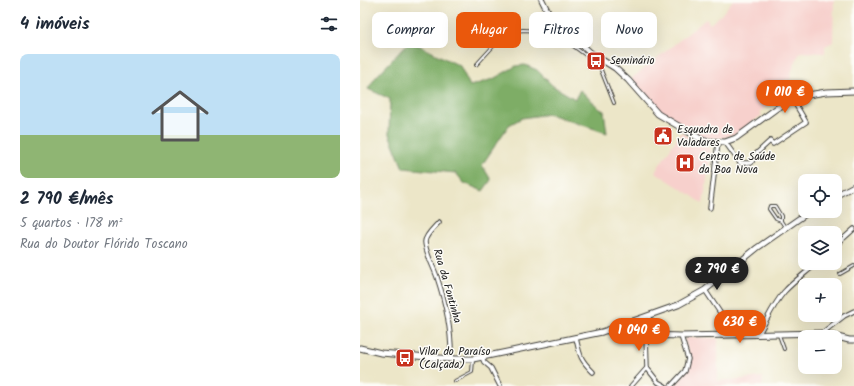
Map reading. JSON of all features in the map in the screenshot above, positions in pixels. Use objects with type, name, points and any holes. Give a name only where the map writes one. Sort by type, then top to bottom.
[{"type":"street","points":[[542,0],[550,16],[600,63],[615,68],[628,80],[658,114],[704,141],[718,143],[736,138],[777,108],[808,95],[826,92],[854,92]]},
{"type":"street","points":[[725,142],[740,163],[751,163],[757,153],[770,141],[773,144],[806,122],[793,100]]},
{"type":"street","points":[[710,208],[718,143]]},
{"type":"street","points":[[842,192],[854,186]]},
{"type":"street","points":[[360,348],[381,353],[451,359],[473,359],[602,332],[678,305],[705,290],[757,248],[800,218]]},
{"type":"street","name":"Rua da Fontinha","points":[[439,222],[427,236],[425,241],[440,285],[450,325],[452,341],[451,359]]},
{"type":"street","points":[[842,240],[854,229]]},
{"type":"street","points":[[758,335],[770,313],[784,293],[808,270]]},
{"type":"street","points":[[705,290],[721,314],[722,336]]},
{"type":"street","points":[[826,330],[844,316],[854,311]]},
{"type":"street","points":[[648,316],[657,335]]},
{"type":"street","points":[[602,332],[614,331],[646,335],[681,336],[798,334]]},
{"type":"street","points":[[646,335],[647,368],[658,382],[665,386]]},
{"type":"street","points":[[670,386],[684,371],[688,359],[681,336]]},
{"type":"street","points":[[576,338],[580,356],[593,372]]},
{"type":"street","points":[[842,338],[854,340]]},
{"type":"street","points":[[482,357],[484,362],[491,368],[500,386]]},
{"type":"street","points":[[631,386],[647,368]]},
{"type":"lane","points":[[476,65],[498,41],[512,32],[523,30],[541,31],[561,37],[600,63],[614,102]]},
{"type":"lane","points":[[781,221],[775,218],[769,209],[770,206],[775,206],[781,216],[781,221],[786,228]]},
{"type":"lane","points":[[840,274],[854,266]]},
{"type":"lane","points":[[779,335],[784,349]]},
{"type":"lane","points":[[455,380],[472,372],[473,359]]},
{"type":"shaded area","points":[[733,0],[834,0],[833,42],[825,46],[825,53],[800,52],[790,75],[791,79],[789,81],[787,79],[782,84],[787,90],[760,112],[762,115],[736,134],[724,138],[713,139],[702,137],[659,112],[631,79],[706,19],[710,24],[721,15]]},
{"type":"shaded area","name":"Centro de Saúde da Boa Nova","points":[[681,132],[708,148],[711,153],[703,204],[655,172]]},
{"type":"shaded area","points":[[687,337],[718,338],[718,381],[763,377],[762,386],[676,386],[686,372],[690,358],[684,340]]},
{"type":"green space","points":[[403,48],[424,48],[460,66],[470,86],[493,79],[516,66],[525,65],[537,70],[553,86],[575,99],[580,90],[604,111],[607,133],[549,114],[522,118],[509,125],[482,165],[491,180],[483,191],[464,183],[456,173],[403,168],[389,134],[390,99],[368,89],[375,78]]},
{"type":"place","name":"Seminário","points":[[596,61]]},
{"type":"place","name":"Esquadra de Valadares","points":[[663,136]]},
{"type":"place","name":"Centro de Saúde da Boa Nova","points":[[685,163]]},
{"type":"place","name":"Vilar do Paraíso (Calçada)","points":[[405,358]]}]
